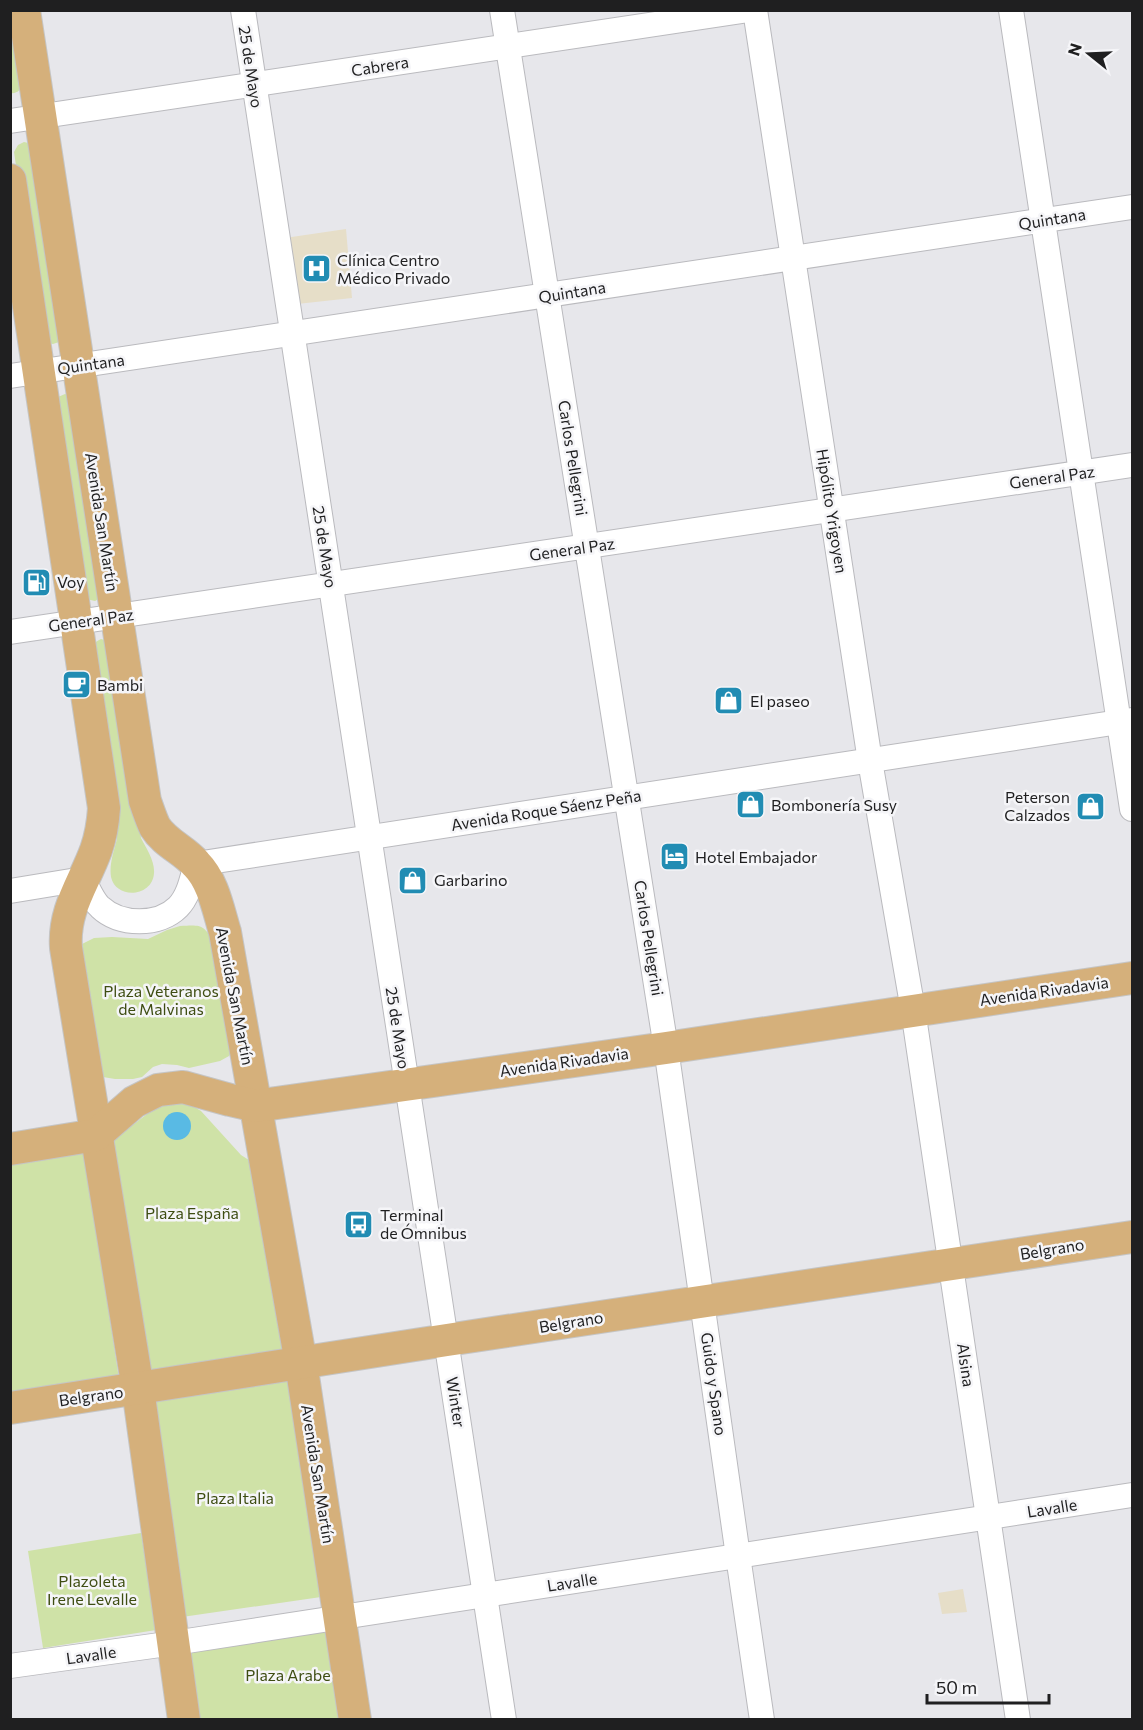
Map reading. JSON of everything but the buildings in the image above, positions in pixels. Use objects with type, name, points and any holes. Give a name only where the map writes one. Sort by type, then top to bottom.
[{"type":"main road","name":"Avenida San Martín","points":[[24,10],[25,119],[78,366],[145,801],[155,827],[168,842],[196,864],[206,877],[214,894],[225,932],[301,1363],[355,1719]]},
{"type":"main road","points":[[10,180],[25,374],[78,622],[104,808],[102,833],[68,913],[64,932],[138,1389],[184,1719]]},
{"type":"main road","name":"Avenida Rivadavia","points":[[96,1135],[134,1102],[158,1090],[183,1087],[256,1106],[666,1048],[1132,978]]},
{"type":"main road","points":[[10,1149],[96,1135]]},
{"type":"main road","name":"Belgrano","points":[[10,1408],[1132,1237]]},
{"type":"street","name":"25 de Mayo","points":[[243,10],[407,1084]]},
{"type":"street","name":"Carlos Pellegrini","points":[[502,10],[666,1048]]},
{"type":"street","name":"Cabrera","points":[[25,119],[749,10]]},
{"type":"street","name":"Hipólito Yrigoyen","points":[[755,10],[870,761],[913,1010]]},
{"type":"street","points":[[1011,10],[1081,473],[1126,721],[1132,809]]},
{"type":"street","name":"Quintana","points":[[25,374],[1132,207]]},
{"type":"street","name":"General Paz","points":[[10,632],[1132,465]]},
{"type":"street","name":"Avenida Roque Sáenz Peña","points":[[196,864],[1126,721]]},
{"type":"street","points":[[10,891],[83,879],[99,907],[117,919],[137,922],[165,916],[179,907],[189,890],[196,864]]},
{"type":"street","name":"Alsina","points":[[913,1010],[1018,1719]]},
{"type":"street","name":"Guido y Spano","points":[[666,1048],[762,1719]]},
{"type":"street","name":"Winter","points":[[407,1084],[504,1719]]},
{"type":"street","name":"Lavalle","points":[[10,1666],[339,1618],[1132,1495]]},
{"type":"shaded area","name":"Clínica Centro Médico Privado","points":[[346,229],[352,298],[288,305],[278,239]]},
{"type":"shaded area","points":[[963,1589],[967,1612],[942,1614],[938,1593]]},
{"type":"green space","points":[[10,11],[24,84],[19,91],[13,93],[11,93]]},
{"type":"green space","points":[[24,142],[33,144],[59,342],[53,344],[46,343],[41,335],[14,152],[18,145]]},
{"type":"green space","points":[[65,394],[73,397],[102,597],[95,601],[86,599],[58,397]]},
{"type":"green space","points":[[101,639],[108,641],[114,652],[141,838],[154,868],[152,881],[148,887],[134,893],[120,889],[111,877],[111,862],[117,839],[91,654],[94,645]]},
{"type":"green space","name":"Plaza Veteranos de Malvinas","points":[[180,926],[201,927],[214,942],[234,1045],[229,1056],[220,1061],[189,1068],[162,1064],[153,1067],[142,1077],[133,1079],[103,1077],[97,1070],[80,945],[94,938],[148,939]]},
{"type":"green space","name":"Plaza España","points":[[183,1100],[201,1111],[241,1155],[260,1170],[283,1352],[146,1375],[113,1140],[159,1105]]},
{"type":"green space","points":[[84,1149],[119,1379],[11,1396],[11,1161]]},
{"type":"green space","name":"Plaza Italia","points":[[289,1379],[321,1597],[182,1617],[150,1400]]},
{"type":"green space","name":"Plazoleta Irene Levalle","points":[[141,1533],[156,1630],[43,1648],[28,1551]]},
{"type":"green space","name":"Plaza Arabe","points":[[325,1625],[340,1719],[196,1719],[186,1645]]},
{"type":"water","points":[[177,1112],[187,1116],[191,1126],[187,1136],[177,1140],[167,1136],[163,1126],[167,1116]]},
{"type":"place","name":"Clínica Centro Médico Privado","points":[[316,269]]},
{"type":"place","name":"Voy","points":[[36,582]]},
{"type":"place","name":"Bambi","points":[[76,685]]},
{"type":"place","name":"El paseo","points":[[729,701]]},
{"type":"place","name":"Bombonería Susy","points":[[750,805]]},
{"type":"place","name":"Peterson Calzados","points":[[1091,806]]},
{"type":"place","name":"Hotel Embajador","points":[[674,857]]},
{"type":"place","name":"Garbarino","points":[[413,880]]},
{"type":"place","name":"Terminal de Ómnibus","points":[[359,1224]]}]
